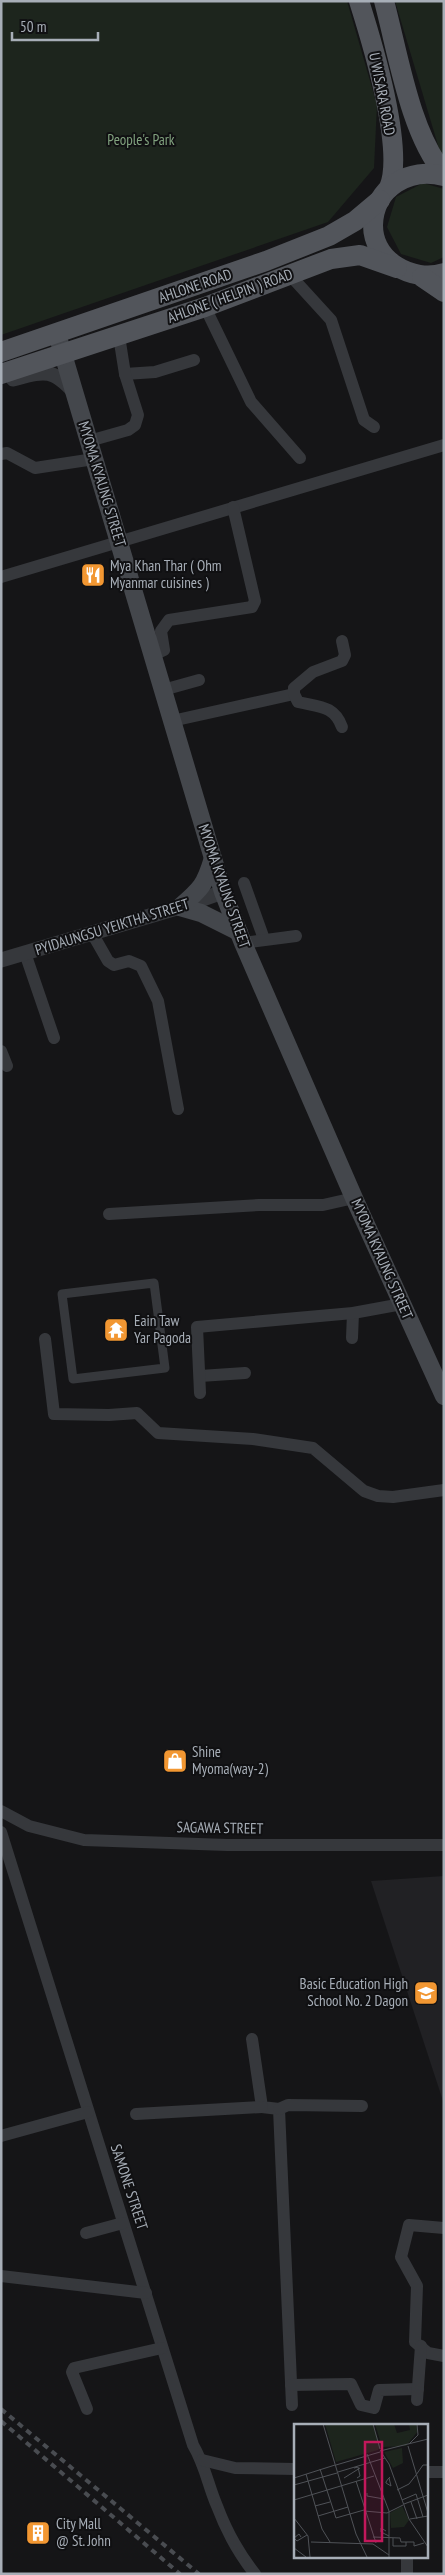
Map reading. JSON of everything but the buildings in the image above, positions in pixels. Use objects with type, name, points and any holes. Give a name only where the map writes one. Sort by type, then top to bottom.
[{"type":"main road","name":"U WISARA ROAD","points":[[359,1],[373,46],[390,135],[393,177],[384,194],[373,225],[380,249],[397,268]]},
{"type":"main road","name":"U WISARA ROAD","points":[[384,1],[418,130],[431,158],[444,175]]},
{"type":"main road","points":[[373,46],[395,41]]},
{"type":"main road","name":"AHLONE ROAD","points":[[1,352],[58,334],[329,236],[355,221],[402,179],[416,173],[444,175]]},
{"type":"main road","name":"AHLONE ( HELPIN ) ROAD","points":[[63,354],[205,307],[331,259],[360,255],[422,277]]},
{"type":"main road","points":[[422,277],[444,273]]},
{"type":"main road","points":[[422,277],[444,292]]},
{"type":"main road","name":"MYOMA KYAUNG STREET","points":[[58,334],[223,892],[241,938],[354,1198],[444,1396]]},
{"type":"main road","points":[[1,374],[63,354]]},
{"type":"main road","points":[[180,907],[206,882],[213,858]]},
{"type":"main road","points":[[180,907],[201,913],[241,938]]},
{"type":"street","points":[[289,274],[331,320],[364,420],[374,427]]},
{"type":"street","points":[[205,307],[250,402],[300,458]]},
{"type":"street","points":[[90,441],[128,430],[135,425],[138,415],[126,374],[119,336]]},
{"type":"street","points":[[126,374],[155,372],[194,360]]},
{"type":"street","points":[[1,380],[36,374],[53,374],[64,381],[75,393]]},
{"type":"street","points":[[1,577],[444,445]]},
{"type":"street","points":[[1,454],[8,453],[35,468],[94,459]]},
{"type":"street","points":[[152,655],[164,650],[161,630],[169,620],[252,606],[254,601],[233,507]]},
{"type":"street","points":[[342,641],[344,659],[313,672],[294,688],[294,694],[298,702],[326,706],[334,711],[342,727]]},
{"type":"street","points":[[163,690],[199,680]]},
{"type":"street","points":[[172,721],[294,694]]},
{"type":"street","points":[[244,883],[264,939]]},
{"type":"street","name":"PYIDAUNGSU YEIKTHA STREET","points":[[1,960],[180,907],[223,892]]},
{"type":"street","points":[[92,933],[108,961],[114,965],[129,961],[140,966],[158,1001],[178,1109]]},
{"type":"street","points":[[241,938],[264,939],[296,936]]},
{"type":"street","points":[[25,953],[54,1038]]},
{"type":"street","points":[[1,1052],[6,1066]]},
{"type":"street","points":[[109,1214],[259,1206],[323,1206],[354,1198]]},
{"type":"street","points":[[154,1283],[165,1368],[73,1379],[62,1294],[154,1283]]},
{"type":"street","points":[[200,1393],[197,1327],[353,1313],[402,1304]]},
{"type":"street","points":[[352,1338],[353,1313]]},
{"type":"street","points":[[45,1339],[54,1414],[109,1415],[137,1412],[158,1433],[253,1439],[313,1448],[364,1491],[378,1496],[393,1497],[444,1490]]},
{"type":"street","points":[[200,1376],[245,1373]]},
{"type":"street","name":"SAGAWA STREET","points":[[1,1811],[29,1826],[84,1840],[227,1845],[444,1845]]},
{"type":"street","name":"SAMONE STREET","points":[[1,1832],[193,2445],[202,2460],[216,2506],[231,2537],[255,2574]]},
{"type":"street","points":[[252,2039],[262,2106]]},
{"type":"street","points":[[136,2114],[262,2106],[279,2109],[288,2105],[362,2106]]},
{"type":"street","points":[[279,2109],[292,2406]]},
{"type":"street","points":[[1,2136],[88,2112]]},
{"type":"street","points":[[86,2233],[123,2223]]},
{"type":"street","points":[[444,2228],[412,2225],[407,2227],[402,2257],[417,2286],[415,2342],[428,2353],[444,2356]]},
{"type":"street","points":[[1,2276],[146,2293]]},
{"type":"street","points":[[291,2385],[351,2384],[361,2405],[374,2408],[379,2390],[417,2395],[421,2346]]},
{"type":"street","points":[[87,2409],[72,2372],[74,2368],[162,2348]]},
{"type":"street","points":[[202,2460],[235,2468],[294,2469]]},
{"type":"street","points":[[428,2472],[444,2472]]},
{"type":"street","points":[[407,2558],[407,2574]]},
{"type":"shaded area","name":"Basic Education High School No. 2 Dagon","points":[[444,1876],[444,2104],[371,1881]]},
{"type":"green space","name":"People's Park","points":[[1,1],[347,1],[377,105],[374,168],[328,222],[1,335]]},
{"type":"green space","points":[[395,1],[444,1],[444,156],[440,152]]},
{"type":"green space","points":[[423,183],[444,189],[444,257],[431,263],[401,254],[387,227],[396,197]]},
{"type":"railway","points":[[1,2409],[199,2574]]},
{"type":"railway","points":[[1,2421],[180,2574]]},
{"type":"place","name":"Mya Khan Thar ( Ohm Myanmar cuisines )","points":[[93,575]]},
{"type":"place","name":"Eain Taw Yar Pagoda","points":[[116,1330]]},
{"type":"place","name":"Shine Myoma(way-2)","points":[[175,1761]]},
{"type":"place","name":"Basic Education High School No. 2 Dagon","points":[[426,1993]]},
{"type":"place","name":"City Mall @ St. John","points":[[38,2533]]}]
